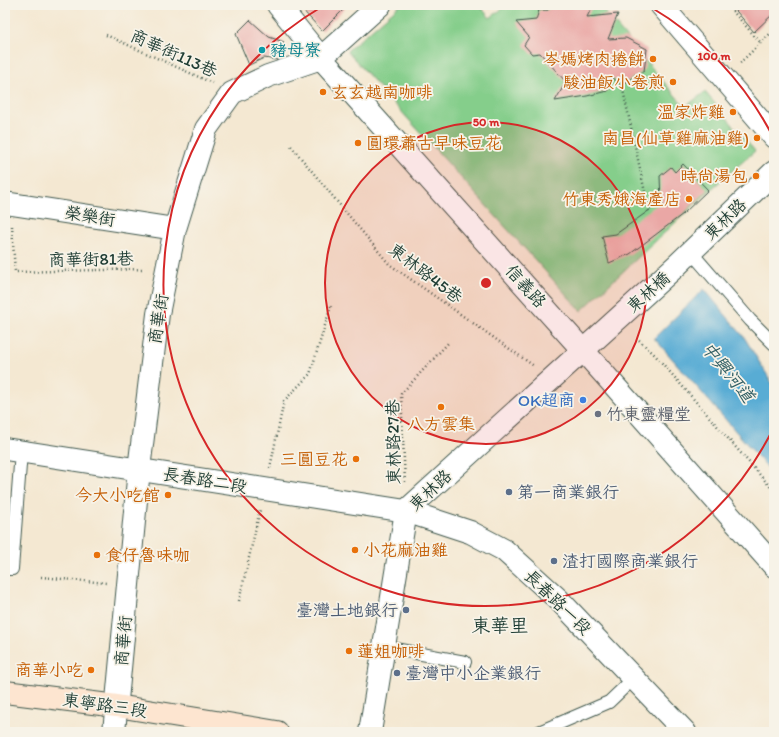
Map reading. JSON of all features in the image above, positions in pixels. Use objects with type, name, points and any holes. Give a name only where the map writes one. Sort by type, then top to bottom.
[{"type":"main road","name":"東寧路三段","points":[[5,692],[117,706],[276,732]]},
{"type":"street","name":"信義路","points":[[278,5],[321,58],[583,350],[774,566]]},
{"type":"street","name":"商華街","points":[[114,732],[139,470],[158,314],[175,229],[206,129],[232,93],[268,76],[321,58],[380,5]]},
{"type":"street","points":[[661,5],[774,137]]},
{"type":"street","name":"東林路","points":[[684,259],[774,172]]},
{"type":"street","name":"榮樂街","points":[[8,203],[175,229]]},
{"type":"street","name":"東林橋","points":[[619,318],[684,259]]},
{"type":"street","name":"東林路","points":[[370,732],[406,511],[619,318]]},
{"type":"street","name":"長春路二段","points":[[13,450],[406,511]]},
{"type":"street","name":"長春路一段","points":[[406,511],[470,532],[504,550],[559,600],[685,732]]},
{"type":"lane","points":[[684,259],[774,344]]},
{"type":"lane","points":[[9,569],[13,450]]},
{"type":"lane","points":[[384,647],[465,662]]},
{"type":"lane","points":[[539,732],[609,702],[634,678]]},
{"type":"path","points":[[727,5],[761,43]]},
{"type":"path","points":[[724,79],[774,30]]},
{"type":"path","name":"商華街113巷","points":[[106,35],[232,93]]},
{"type":"path","points":[[622,85],[649,211]]},
{"type":"path","name":"東林路45巷","points":[[290,146],[389,264],[552,379]]},
{"type":"path","name":"商華街81巷","points":[[8,203],[15,272],[167,269]]},
{"type":"path","points":[[239,601],[284,401],[310,374],[331,306]]},
{"type":"path","points":[[639,340],[655,356],[774,491]]},
{"type":"path","name":"東林路27巷","points":[[406,511],[402,394],[449,342]]},
{"type":"path","points":[[41,577],[128,586]]},
{"type":"green space","points":[[400,5],[479,5],[490,18],[507,5],[599,5],[685,107],[705,92],[755,151],[708,192],[581,311],[347,51]]},
{"type":"water","name":"中興河道","points":[[704,289],[744,337],[774,386],[774,475],[654,338]]},
{"type":"building","points":[[298,5],[348,5],[322,31]]},
{"type":"building","points":[[549,5],[593,5],[587,17],[618,14],[608,39],[626,38],[647,49],[644,71],[622,85],[612,78],[607,91],[555,101],[566,82],[540,53],[532,54],[524,45],[529,37],[516,22],[536,20],[539,10],[548,10]]},
{"type":"building","points":[[731,5],[774,5],[774,13],[754,32]]},
{"type":"building","name":"豬母寮","points":[[250,20],[269,37],[284,42],[278,60],[264,58],[249,65],[236,34]]},
{"type":"building","points":[[683,164],[708,190],[683,214],[630,254],[609,263],[602,236],[616,234],[661,202],[660,176],[671,167],[675,172]]},
{"type":"place","name":"豬母寮","points":[[262,50]]},
{"type":"place","name":"岑媽烤肉捲餅","points":[[653,59]]},
{"type":"place","name":"駿油飯小卷煎","points":[[673,82]]},
{"type":"place","name":"玄玄越南咖啡","points":[[323,92]]},
{"type":"place","name":"溫家炸雞","points":[[733,112]]},
{"type":"place","name":"南昌(仙草雞麻油雞)","points":[[757,138]]},
{"type":"place","name":"圓環蕭古早味豆花","points":[[358,143]]},
{"type":"place","name":"時尚湯包","points":[[756,176]]},
{"type":"place","name":"竹東秀娥海產店","points":[[689,199]]},
{"type":"place","name":"OK超商","points":[[583,400]]},
{"type":"place","name":"八方雲集","points":[[441,407]]},
{"type":"place","name":"竹東靈糧堂","points":[[598,414]]},
{"type":"place","name":"三圓豆花","points":[[356,459]]},
{"type":"place","name":"第一商業銀行","points":[[509,492]]},
{"type":"place","name":"今大小吃館","points":[[168,495]]},
{"type":"place","name":"小花麻油雞","points":[[355,550]]},
{"type":"place","name":"食仔魯味咖","points":[[97,555]]},
{"type":"place","name":"渣打國際商業銀行","points":[[554,561]]},
{"type":"place","name":"臺灣土地銀行","points":[[406,610]]},
{"type":"place","name":"蓮姐咖啡","points":[[349,651]]},
{"type":"place","name":"商華小吃","points":[[91,670]]},
{"type":"place","name":"臺灣中小企業銀行","points":[[397,673]]},
{"type":"district","name":"東華里","points":[[500,625]]}]
